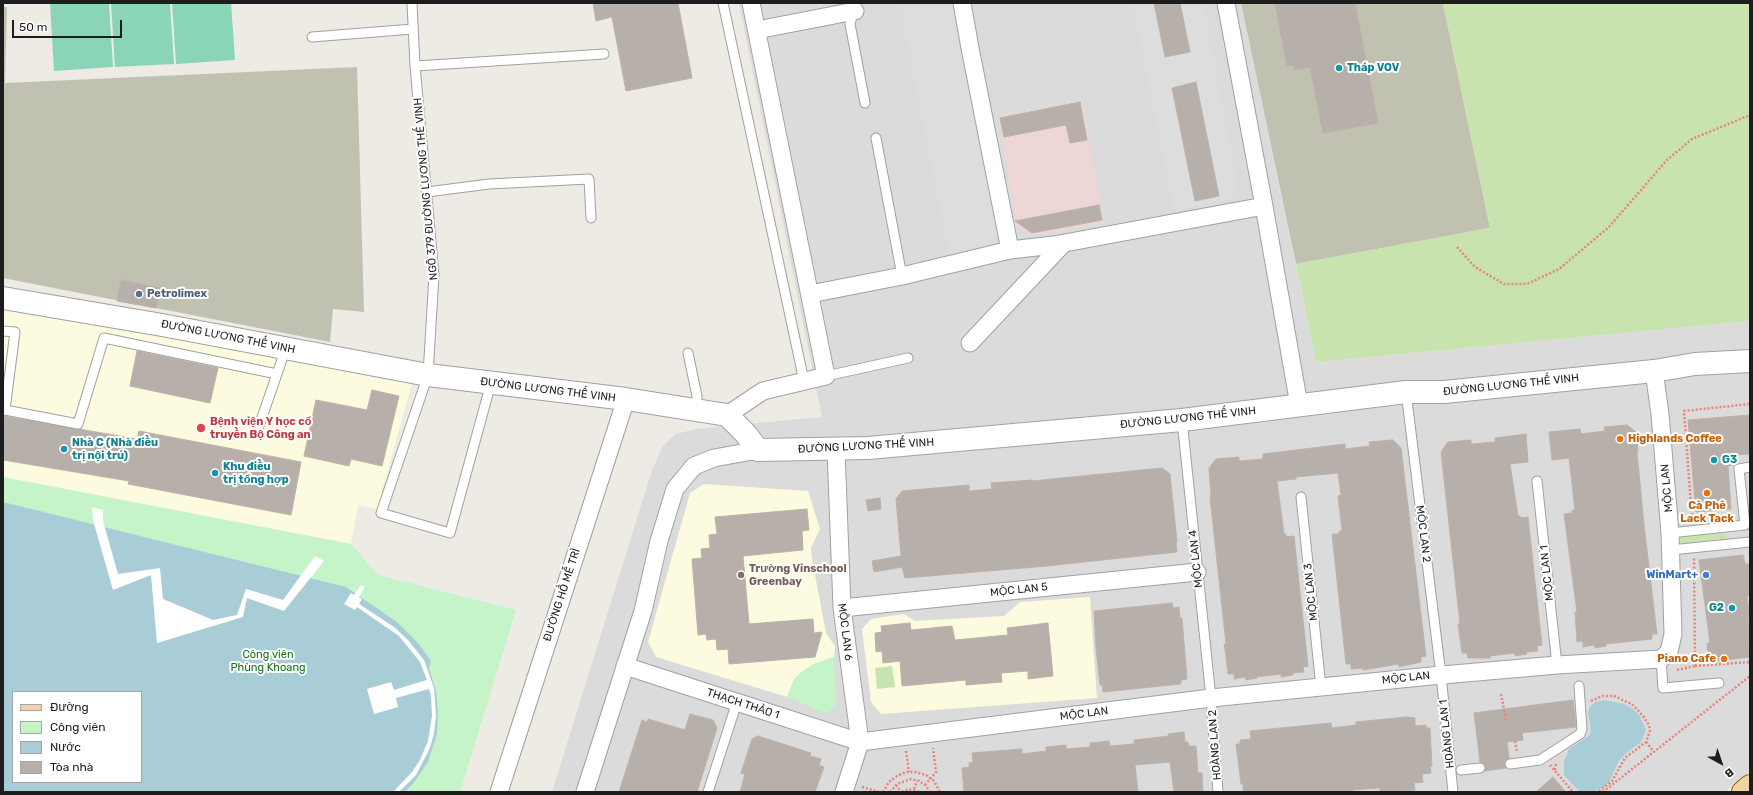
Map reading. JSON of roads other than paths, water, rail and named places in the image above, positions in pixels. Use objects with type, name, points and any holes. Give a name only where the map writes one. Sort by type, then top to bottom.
[{"type":"main road","points":[[1743,792],[1750,786]]},
{"type":"street","points":[[585,792],[643,611],[659,541],[675,489],[694,466],[714,458],[758,450],[745,433],[727,415],[763,391],[826,376],[751,3]]},
{"type":"street","points":[[962,3],[1010,250]]},
{"type":"street","points":[[1226,3],[1299,405]]},
{"type":"street","points":[[757,30],[854,7]]},
{"type":"street","points":[[810,294],[902,276],[1010,250],[1064,243],[1264,206]]},
{"type":"street","points":[[970,343],[1064,243]]},
{"type":"street","name":"ĐƯỜNG LƯƠNG THẾ VINH","points":[[3,298],[162,325],[428,375],[626,399],[727,415]]},
{"type":"street","name":"ĐƯỜNG LƯƠNG THẾ VINH","points":[[758,450],[836,450],[1182,420],[1406,392],[1444,392],[1654,371],[1695,364],[1750,360]]},
{"type":"street","name":"MỘC LAN","points":[[860,742],[1211,698],[1441,675],[1661,659],[1669,652],[1674,634],[1670,533],[1660,414],[1654,371]]},
{"type":"street","name":"ĐƯỜNG HỒ MỄ TRÌ","points":[[499,792],[626,399]]},
{"type":"street","name":"MỘC LAN 6","points":[[836,450],[842,608],[860,742]]},
{"type":"street","name":"MỘC LAN 5","points":[[842,608],[1197,572]]},
{"type":"street","name":"THẠCH THẢO 1","points":[[626,666],[860,742]]},
{"type":"street","points":[[851,789],[860,742]]},
{"type":"lane","name":"NGÕ 379 ĐƯỜNG LƯƠNG THẾ VINH","points":[[412,3],[415,66],[434,275],[428,375],[381,513],[450,533],[491,383]]},
{"type":"lane","points":[[723,3],[804,381]]},
{"type":"lane","points":[[854,7],[850,24],[865,103]]},
{"type":"lane","points":[[312,37],[413,29]]},
{"type":"lane","points":[[415,66],[604,54]]},
{"type":"lane","points":[[876,138],[902,276]]},
{"type":"lane","points":[[427,192],[489,184],[589,179],[591,218]]},
{"type":"lane","points":[[3,331],[15,332],[5,410],[78,424],[104,338],[277,374]]},
{"type":"lane","points":[[259,426],[286,348]]},
{"type":"lane","points":[[688,352],[697,410]]},
{"type":"lane","points":[[826,376],[908,358]]},
{"type":"lane","name":"MỘC LAN 2","points":[[1406,392],[1441,675]]},
{"type":"lane","name":"MỘC LAN 4","points":[[1182,420],[1211,698]]},
{"type":"lane","points":[[1671,550],[1748,542],[1739,469],[1750,468]]},
{"type":"lane","name":"MỘC LAN 1","points":[[1537,481],[1557,666]]},
{"type":"lane","name":"MỘC LAN 3","points":[[1301,497],[1322,687]]},
{"type":"lane","points":[[1670,533],[1745,525]]},
{"type":"lane","points":[[1661,659],[1663,688],[1719,683]]},
{"type":"lane","name":"HOÀNG LAN 1","points":[[1441,675],[1453,792]]},
{"type":"lane","points":[[1510,764],[1540,760],[1580,734],[1582,729],[1579,686]]},
{"type":"lane","name":"HOÀNG LAN 2","points":[[1211,698],[1218,792]]},
{"type":"lane","points":[[708,792],[737,702]]},
{"type":"lane","points":[[1461,770],[1480,768]]},
{"type":"water","name":"Công viên Phùng Khoang","points":[[3,502],[346,587],[397,622],[419,644],[431,661],[429,668],[436,691],[438,712],[437,734],[428,762],[413,784],[404,792],[3,792]]},
{"type":"water","points":[[1604,700],[1624,704],[1633,709],[1639,715],[1646,730],[1641,742],[1625,754],[1619,761],[1610,780],[1605,786],[1593,792],[1580,792],[1564,775],[1564,762],[1569,749],[1590,735],[1591,730],[1588,712],[1590,707],[1595,702]]},
{"type":"place","name":"Tháp VOV","points":[[1339,68]]},
{"type":"place","name":"Petrolimex","points":[[139,294]]},
{"type":"place","name":"Bệnh viện Y học cổ truyền Bộ Công an","points":[[201,428]]},
{"type":"place","name":"Highlands Coffee","points":[[1620,439]]},
{"type":"place","name":"Nhà C (Nhà điều trị nội trú)","points":[[64,449]]},
{"type":"place","name":"G3","points":[[1714,460]]},
{"type":"place","name":"Khu điều trị tổng hợp","points":[[215,473]]},
{"type":"place","name":"Cà Phê Lack Tack","points":[[1707,493]]},
{"type":"place","name":"Trường Vinschool Greenbay","points":[[741,575]]},
{"type":"place","name":"WinMart+","points":[[1706,575]]},
{"type":"place","name":"G2","points":[[1732,608]]},
{"type":"place","name":"Piano Cafe","points":[[1724,659]]}]
